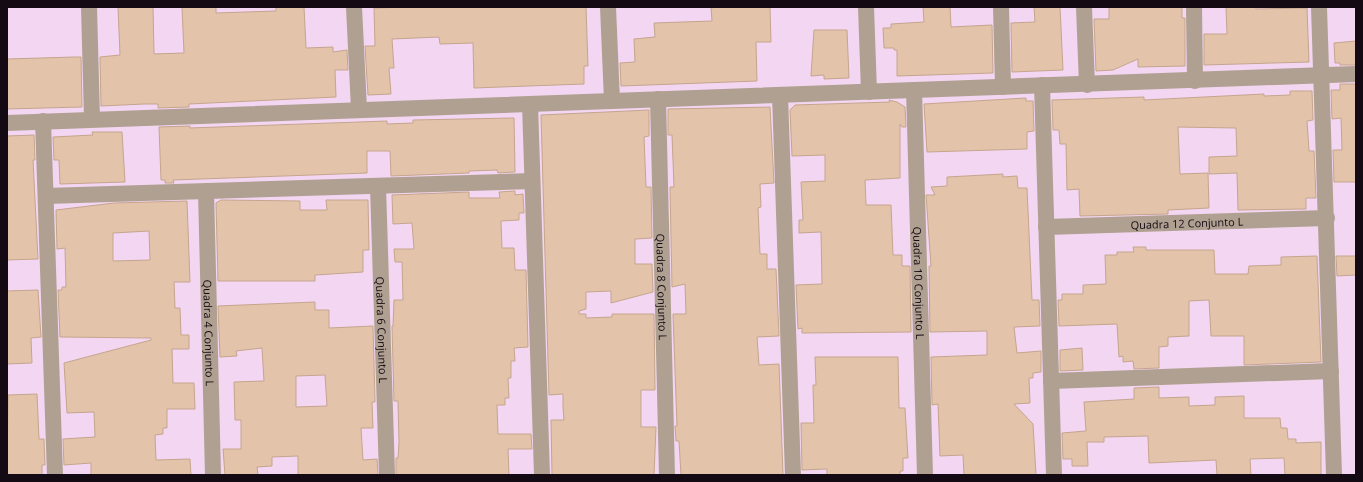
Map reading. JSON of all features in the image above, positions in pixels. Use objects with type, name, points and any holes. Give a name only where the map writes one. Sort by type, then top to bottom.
[{"type":"street","points":[[88,7],[92,119]]},
{"type":"street","points":[[354,7],[359,109]]},
{"type":"street","points":[[608,7],[612,101]]},
{"type":"street","points":[[866,7],[869,92]]},
{"type":"street","points":[[1001,7],[1003,87]]},
{"type":"street","points":[[1084,7],[1087,85]]},
{"type":"street","points":[[1194,7],[1195,81]]},
{"type":"street","points":[[1319,7],[1327,218],[1334,475]]},
{"type":"street","points":[[7,123],[359,109],[1042,85],[1087,85],[1356,74]]},
{"type":"street","points":[[1042,85],[1054,475]]},
{"type":"street","name":"Quadra 10 Conjunto L","points":[[914,90],[924,475]]},
{"type":"street","points":[[780,95],[793,475]]},
{"type":"street","name":"Quadra 8 Conjunto L","points":[[658,99],[668,475]]},
{"type":"street","points":[[530,104],[542,475]]},
{"type":"street","points":[[43,121],[56,475]]},
{"type":"street","points":[[46,196],[532,181]]},
{"type":"street","name":"Quadra 6 Conjunto L","points":[[378,186],[387,475]]},
{"type":"street","name":"Quadra 4 Conjunto L","points":[[206,191],[213,475]]},
{"type":"street","name":"Quadra 12 Conjunto L","points":[[1046,227],[1327,218]]},
{"type":"street","points":[[1051,381],[1331,371]]},
{"type":"building","points":[[118,7],[153,7],[154,54],[184,53],[182,7],[216,7],[216,13],[276,11],[276,7],[304,7],[306,48],[333,47],[333,52],[347,50],[348,70],[335,70],[336,97],[189,104],[189,107],[158,108],[158,104],[101,106],[100,57],[120,55]]},
{"type":"building","points":[[586,7],[588,66],[584,66],[584,84],[474,88],[473,43],[440,44],[439,37],[392,39],[394,68],[389,68],[391,94],[368,95],[365,46],[375,46],[374,8]]},
{"type":"building","points":[[770,7],[771,42],[756,42],[757,81],[621,86],[620,63],[635,62],[634,39],[655,37],[654,23],[712,21],[711,8]]},
{"type":"building","points":[[923,7],[950,7],[951,27],[992,25],[993,73],[897,76],[897,50],[894,50],[894,48],[884,48],[883,28],[891,28],[891,24],[924,22]]},
{"type":"building","points":[[1034,7],[1060,7],[1063,70],[1012,72],[1011,23],[1035,22]]},
{"type":"building","points":[[1109,7],[1182,7],[1182,18],[1185,18],[1185,66],[1138,67],[1138,59],[1113,70],[1096,71],[1094,19],[1109,19]]},
{"type":"building","points":[[1226,7],[1256,7],[1256,9],[1307,8],[1309,62],[1204,65],[1204,34],[1227,34]]},
{"type":"building","points":[[814,30],[847,30],[849,78],[824,79],[824,75],[811,76]]},
{"type":"building","points":[[1356,41],[1356,65],[1340,65],[1340,63],[1335,63],[1334,43]]},
{"type":"building","points":[[81,57],[82,107],[7,109],[7,59]]},
{"type":"building","points":[[1340,84],[1356,84],[1356,182],[1334,182],[1333,150],[1342,150],[1341,118],[1332,119],[1331,90],[1340,90]]},
{"type":"building","points":[[1290,91],[1312,91],[1313,120],[1307,121],[1309,151],[1314,151],[1316,198],[1306,198],[1306,209],[1238,210],[1237,173],[1209,174],[1209,157],[1237,156],[1236,128],[1178,127],[1180,174],[1208,173],[1209,208],[1168,210],[1168,214],[1080,216],[1079,189],[1067,190],[1066,144],[1060,144],[1059,130],[1053,130],[1052,100],[1144,97],[1144,100],[1264,94],[1264,96],[1290,95]]},
{"type":"building","points":[[1026,98],[1026,101],[1033,101],[1034,131],[1027,132],[1027,149],[927,152],[924,104]]},
{"type":"building","points":[[889,100],[897,102],[905,107],[906,127],[902,127],[900,124],[900,178],[865,180],[866,205],[891,205],[893,255],[902,255],[902,266],[910,266],[911,332],[802,333],[802,328],[798,329],[796,285],[822,284],[821,232],[799,233],[799,220],[803,220],[801,182],[825,181],[825,155],[792,156],[790,110],[795,105],[890,102]]},
{"type":"building","points":[[770,107],[774,183],[760,184],[761,207],[758,208],[760,254],[767,254],[767,269],[776,269],[779,336],[757,337],[759,365],[779,364],[783,475],[681,475],[679,441],[676,441],[675,426],[677,426],[673,314],[686,314],[685,284],[672,287],[670,187],[674,187],[672,135],[668,135],[668,109]]},
{"type":"building","points":[[649,110],[649,136],[644,137],[646,187],[651,187],[652,238],[635,239],[635,264],[652,264],[653,292],[611,303],[611,291],[586,292],[586,309],[579,311],[579,314],[586,314],[586,318],[612,317],[612,314],[654,314],[655,390],[641,390],[641,427],[656,427],[654,475],[552,475],[551,420],[564,420],[563,394],[549,395],[541,115]]},
{"type":"building","points":[[514,118],[515,172],[498,173],[497,170],[469,171],[469,173],[391,176],[390,151],[367,151],[367,173],[173,180],[174,183],[165,183],[165,180],[161,180],[159,127],[190,126],[190,128],[387,121],[387,124],[413,123],[413,120]]},
{"type":"building","points":[[92,132],[122,132],[125,182],[60,184],[59,160],[54,160],[53,137],[93,135]]},
{"type":"building","points":[[34,135],[35,160],[33,160],[38,259],[7,260],[7,136]]},
{"type":"building","points":[[1003,174],[1003,177],[1017,176],[1018,188],[1027,188],[1032,300],[1039,300],[1040,326],[1014,327],[1017,353],[1041,351],[1041,372],[1033,373],[1033,378],[1029,378],[1030,403],[1014,404],[1033,424],[1036,475],[964,475],[963,455],[940,456],[938,404],[932,405],[931,357],[987,355],[987,331],[930,332],[929,266],[931,266],[926,195],[935,195],[931,187],[947,186],[947,177]]},
{"type":"building","points":[[515,191],[515,195],[523,194],[524,213],[519,213],[519,220],[501,221],[502,248],[514,248],[515,270],[526,270],[528,347],[514,348],[515,361],[511,361],[511,378],[508,378],[509,398],[505,398],[505,405],[497,405],[498,434],[531,434],[532,449],[508,449],[509,475],[396,475],[396,458],[398,458],[399,442],[398,401],[394,401],[392,326],[394,300],[403,300],[402,262],[395,262],[394,249],[414,249],[412,223],[393,224],[392,195],[469,192],[469,198],[500,198],[499,192]]},
{"type":"building","points":[[221,200],[300,201],[300,210],[327,210],[326,200],[368,200],[369,250],[363,250],[363,272],[315,275],[315,281],[218,281],[216,203]]},
{"type":"building","points":[[187,201],[190,282],[174,282],[175,308],[180,308],[181,335],[189,335],[189,349],[172,349],[173,383],[194,383],[195,409],[167,409],[167,428],[163,428],[163,434],[155,435],[156,460],[190,459],[191,475],[91,475],[91,463],[64,465],[63,439],[95,437],[94,412],[67,413],[64,363],[151,340],[151,338],[60,337],[58,290],[62,290],[62,287],[66,287],[65,248],[57,249],[56,210],[114,203]],"holes":[[[149,231],[150,260],[113,261],[113,233]]]},
{"type":"building","points":[[1133,247],[1146,247],[1146,250],[1214,250],[1215,274],[1248,274],[1249,266],[1281,265],[1281,257],[1317,256],[1321,362],[1244,365],[1244,336],[1211,336],[1209,300],[1189,301],[1189,336],[1168,337],[1168,346],[1159,347],[1159,368],[1134,369],[1133,361],[1123,362],[1123,356],[1119,357],[1117,324],[1059,326],[1058,300],[1062,300],[1062,294],[1083,294],[1083,285],[1106,284],[1105,255],[1117,255],[1117,252],[1134,252]]},
{"type":"building","points":[[1336,256],[1356,256],[1356,275],[1337,276]]},
{"type":"building","points":[[38,290],[41,337],[31,338],[32,363],[7,364],[7,291]]},
{"type":"building","points":[[315,302],[315,310],[329,310],[329,328],[373,326],[375,402],[372,402],[373,428],[361,428],[363,460],[377,459],[378,475],[298,475],[298,456],[272,457],[272,466],[257,467],[258,475],[225,475],[223,449],[241,449],[241,420],[235,420],[234,382],[264,381],[262,348],[236,351],[237,356],[220,357],[218,306]],"holes":[[[325,375],[327,406],[296,407],[296,376]]]},
{"type":"building","points":[[1082,348],[1083,370],[1060,371],[1060,350]]},
{"type":"building","points":[[815,357],[898,357],[899,408],[905,408],[908,458],[903,458],[903,471],[900,471],[900,475],[827,475],[827,469],[802,470],[801,423],[814,423],[813,385],[816,385]]},
{"type":"building","points":[[1159,387],[1159,398],[1189,397],[1189,406],[1215,405],[1215,397],[1244,396],[1244,418],[1280,418],[1281,428],[1287,428],[1288,439],[1296,439],[1296,443],[1321,442],[1321,475],[1285,475],[1284,458],[1250,459],[1251,475],[1217,475],[1216,460],[1149,463],[1148,436],[1104,437],[1104,442],[1087,442],[1088,466],[1072,466],[1072,459],[1063,459],[1062,433],[1086,431],[1084,402],[1134,399],[1134,388]]},
{"type":"building","points":[[37,394],[39,439],[44,439],[45,465],[42,465],[42,475],[7,475],[8,395]]}]
